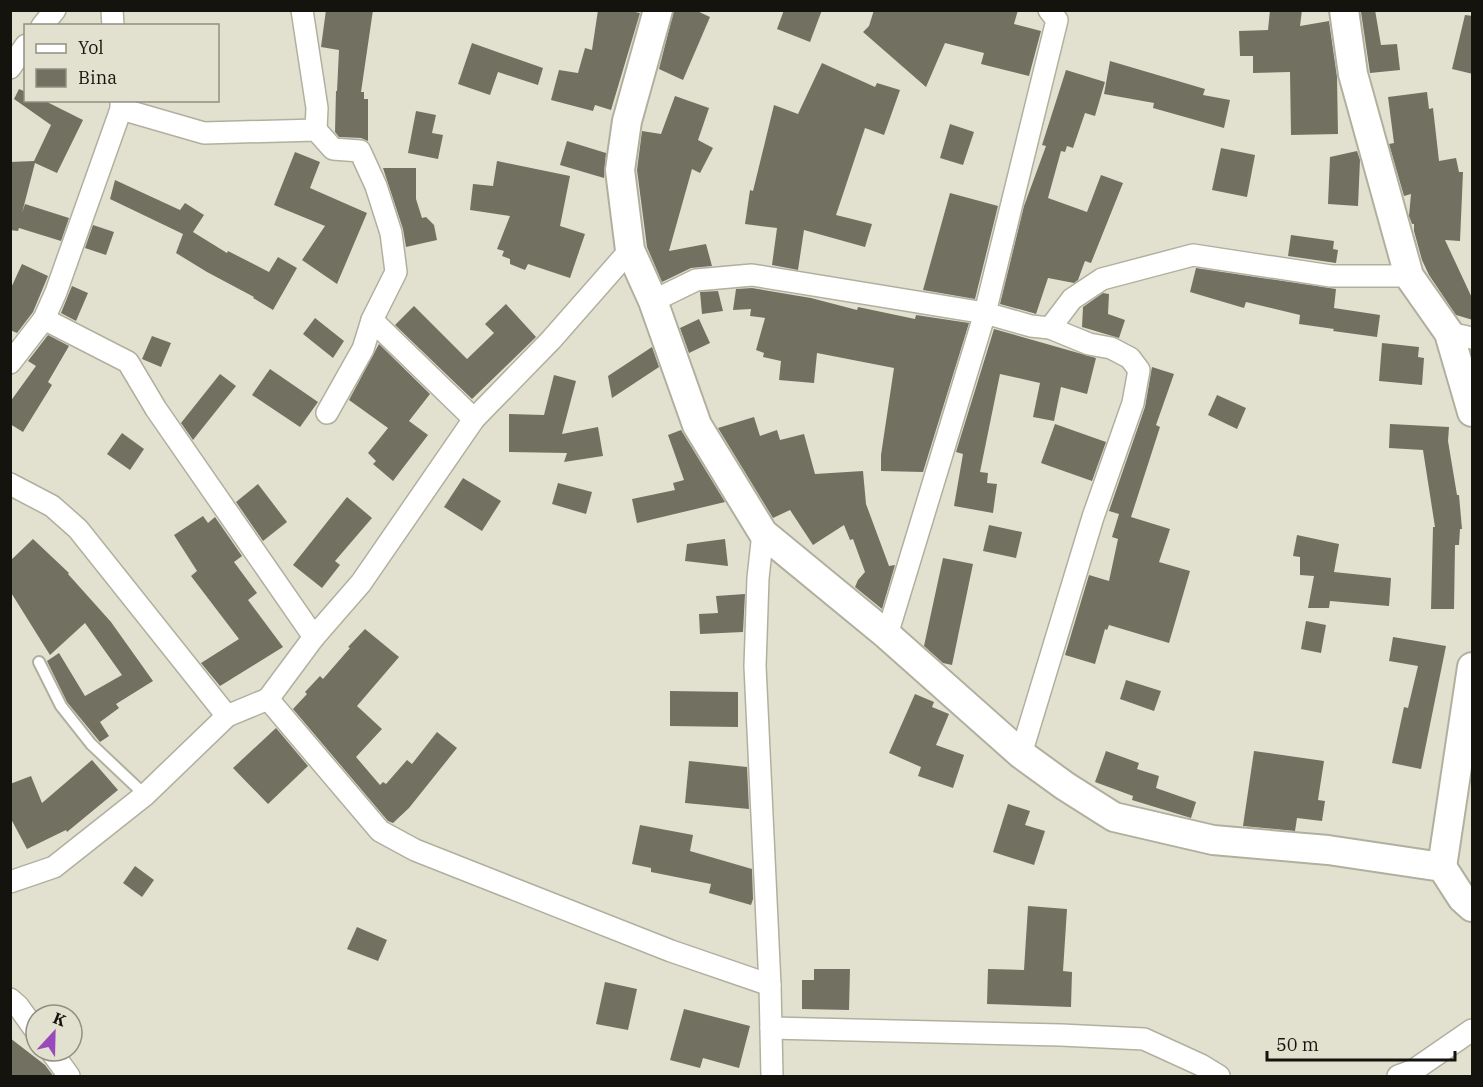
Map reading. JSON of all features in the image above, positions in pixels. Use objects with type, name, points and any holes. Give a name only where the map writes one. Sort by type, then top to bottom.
[{"type":"street","points":[[44,24],[54,10]]},
{"type":"street","points":[[302,10],[317,108],[316,130],[333,149],[360,151],[376,186],[391,233],[396,272],[372,320],[363,349],[327,413]]},
{"type":"street","points":[[658,10],[627,121],[620,170],[630,250],[652,301],[697,425],[763,533],[887,635],[1021,754],[1065,786],[1114,817],[1213,840],[1328,850],[1442,867]]},
{"type":"street","points":[[887,635],[985,313],[1057,20],[1048,10]]},
{"type":"street","points":[[1344,10],[1353,74],[1409,276],[1461,335],[1473,412]]},
{"type":"street","points":[[10,68],[24,48]]},
{"type":"street","points":[[10,363],[44,319],[56,292],[121,105],[204,133],[316,130]]},
{"type":"street","points":[[10,882],[54,867],[145,795],[227,716],[268,699],[314,637],[361,583],[474,419],[551,340],[630,250]]},
{"type":"street","points":[[1050,328],[1072,299],[1102,279],[1193,255],[1331,276],[1409,276]]},
{"type":"street","points":[[652,301],[696,280],[752,275],[985,313],[1031,326],[1050,328],[1089,344],[1111,348],[1130,358],[1139,370],[1132,404],[1093,517],[1021,754]]},
{"type":"street","points":[[44,319],[128,362],[156,409],[314,637]]},
{"type":"street","points":[[372,320],[474,419]]},
{"type":"street","points":[[10,484],[52,506],[78,529],[227,716]]},
{"type":"street","points":[[763,533],[758,578],[755,666],[770,985],[772,1077]]},
{"type":"street","points":[[1473,667],[1442,867],[1462,898],[1473,907]]},
{"type":"street","points":[[268,699],[380,831],[415,850],[671,951],[770,985]]},
{"type":"street","points":[[10,999],[24,1014]]},
{"type":"street","points":[[771,1028],[1144,1039],[1201,1065],[1219,1077]]},
{"type":"street","points":[[1398,1077],[1414,1070],[1473,1030]]},
{"type":"street","points":[[59,1063],[69,1077]]},
{"type":"lane","points":[[39,662],[61,706],[79,729],[91,744],[145,795]]},
{"type":"building","points":[[326,10],[373,10],[361,92],[364,92],[364,99],[368,99],[368,141],[361,138],[339,137],[335,132],[339,50],[321,47]]},
{"type":"building","points":[[598,10],[625,10],[640,13],[611,110],[595,105],[593,111],[551,100],[559,70],[578,73],[585,48],[592,50]]},
{"type":"building","points":[[674,10],[695,10],[710,17],[683,80],[659,69]]},
{"type":"building","points":[[784,10],[822,10],[810,42],[777,29]]},
{"type":"building","points":[[874,10],[1018,10],[1014,24],[1041,31],[1029,76],[981,64],[984,53],[945,43],[926,87],[863,32],[869,26]]},
{"type":"building","points":[[1270,10],[1302,10],[1300,26],[1329,21],[1337,77],[1338,134],[1291,135],[1290,72],[1253,73],[1253,56],[1240,56],[1239,31],[1268,30]]},
{"type":"building","points":[[1375,10],[1381,45],[1397,44],[1400,70],[1370,73],[1361,12]]},
{"type":"building","points":[[1465,15],[1473,16],[1473,74],[1452,69]]},
{"type":"building","points":[[472,43],[543,68],[538,85],[498,72],[490,95],[458,84]]},
{"type":"building","points":[[1110,61],[1205,89],[1203,95],[1230,100],[1224,128],[1153,108],[1154,103],[1104,94]]},
{"type":"building","points":[[822,63],[875,87],[877,83],[900,90],[884,135],[865,128],[836,215],[872,224],[865,247],[804,230],[798,270],[772,265],[777,228],[745,224],[750,190],[753,191],[774,105],[798,114]]},
{"type":"building","points":[[1066,70],[1105,82],[1095,116],[1085,113],[1073,148],[1067,146],[1065,152],[1061,151],[1048,198],[1087,212],[1101,175],[1123,183],[1091,263],[1085,261],[1078,280],[1074,283],[1048,278],[1036,314],[1000,304],[1024,206],[1046,146],[1042,145]]},
{"type":"building","points":[[19,89],[24,91],[24,102],[47,102],[83,120],[57,173],[35,163],[22,213],[25,204],[69,218],[61,241],[19,228],[18,231],[10,230],[10,162],[34,161],[51,125],[14,99]]},
{"type":"building","points":[[1427,92],[1429,109],[1433,108],[1439,161],[1456,158],[1459,172],[1463,172],[1460,241],[1445,240],[1473,300],[1473,320],[1456,315],[1429,275],[1422,260],[1414,224],[1409,216],[1411,194],[1404,196],[1389,144],[1394,143],[1388,97]]},
{"type":"building","points":[[675,96],[709,108],[698,140],[713,148],[700,173],[692,169],[669,251],[706,244],[712,266],[691,268],[662,282],[647,247],[637,170],[642,131],[661,134]]},
{"type":"building","points":[[416,111],[436,115],[432,133],[443,135],[438,159],[408,153]]},
{"type":"building","points":[[950,124],[974,132],[963,165],[940,158]]},
{"type":"building","points":[[567,141],[606,153],[604,178],[560,165]]},
{"type":"building","points":[[1221,148],[1255,155],[1247,197],[1212,190]]},
{"type":"building","points":[[1357,151],[1360,160],[1358,206],[1328,204],[1330,157]]},
{"type":"building","points":[[295,152],[320,162],[310,188],[367,213],[337,284],[302,260],[325,226],[274,205]]},
{"type":"building","points":[[497,161],[570,176],[560,226],[585,234],[570,278],[528,264],[525,270],[510,264],[510,259],[502,256],[504,251],[497,249],[510,216],[470,210],[473,184],[493,186]]},
{"type":"building","points":[[383,168],[416,168],[416,199],[422,218],[426,217],[434,225],[437,240],[406,247],[403,229]]},
{"type":"building","points":[[115,180],[180,210],[185,203],[204,215],[193,232],[227,253],[228,251],[269,272],[278,257],[297,268],[273,310],[176,253],[183,234],[110,199]]},
{"type":"building","points":[[950,193],[998,206],[975,299],[923,290]]},
{"type":"building","points":[[93,225],[114,232],[106,255],[85,248]]},
{"type":"building","points":[[1291,235],[1334,241],[1333,249],[1338,250],[1336,263],[1288,256]]},
{"type":"building","points":[[22,264],[48,276],[33,312],[17,333],[10,330],[10,290]]},
{"type":"building","points":[[1196,268],[1336,289],[1334,308],[1380,315],[1377,337],[1299,324],[1300,315],[1246,302],[1244,308],[1190,292]]},
{"type":"building","points":[[72,286],[88,293],[76,321],[61,313]]},
{"type":"building","points":[[752,288],[811,298],[857,310],[858,307],[915,319],[916,315],[969,323],[923,472],[881,471],[881,455],[894,368],[817,353],[814,383],[779,380],[781,361],[763,357],[764,353],[756,350],[765,318],[750,316],[751,309],[733,310],[736,289]]},
{"type":"building","points":[[718,291],[723,311],[702,314],[700,292]]},
{"type":"building","points":[[1103,293],[1109,294],[1108,314],[1125,320],[1119,338],[1082,327],[1083,307]]},
{"type":"building","points":[[506,304],[536,337],[472,399],[395,325],[414,306],[467,359],[494,333],[485,324]]},
{"type":"building","points":[[315,318],[344,341],[333,358],[303,334]]},
{"type":"building","points":[[699,319],[710,343],[689,353],[680,328]]},
{"type":"building","points":[[994,329],[1096,358],[1087,394],[1061,387],[1054,421],[1033,417],[1040,383],[1000,374],[980,472],[988,473],[987,483],[997,484],[993,513],[954,506],[963,454],[956,452]]},
{"type":"building","points":[[48,335],[69,346],[48,382],[52,385],[23,432],[10,424],[10,402],[36,366],[28,361]]},
{"type":"building","points":[[152,336],[171,343],[161,367],[142,359]]},
{"type":"building","points":[[1382,343],[1419,347],[1418,357],[1424,358],[1422,385],[1379,381]]},
{"type":"building","points":[[379,344],[430,394],[409,421],[428,435],[393,481],[373,464],[376,461],[368,453],[388,428],[349,400]]},
{"type":"building","points":[[652,347],[659,367],[612,398],[608,376]]},
{"type":"building","points":[[1152,367],[1174,374],[1156,425],[1160,427],[1131,517],[1170,529],[1159,562],[1190,571],[1169,643],[1109,625],[1107,630],[1105,629],[1095,664],[1065,655],[1089,575],[1109,581],[1118,539],[1112,537],[1119,514],[1109,511],[1145,407]]},
{"type":"building","points":[[270,369],[318,402],[300,427],[252,395]]},
{"type":"building","points":[[220,374],[236,386],[193,440],[181,423]]},
{"type":"building","points":[[554,375],[576,381],[562,434],[598,427],[603,456],[564,462],[567,453],[509,452],[509,414],[544,415]]},
{"type":"building","points":[[1217,395],[1246,408],[1237,429],[1208,415]]},
{"type":"building","points":[[754,417],[760,436],[777,430],[780,440],[804,434],[815,474],[863,471],[866,504],[889,566],[895,565],[882,609],[855,587],[865,572],[853,539],[850,540],[844,525],[813,545],[790,510],[773,518],[718,428]]},
{"type":"building","points":[[1055,424],[1106,442],[1092,481],[1041,463]]},
{"type":"building","points":[[1390,424],[1449,427],[1448,441],[1457,495],[1459,495],[1462,529],[1460,529],[1459,545],[1455,545],[1454,609],[1431,609],[1433,527],[1435,527],[1423,450],[1389,448]]},
{"type":"building","points":[[681,430],[725,502],[637,523],[632,499],[675,490],[673,483],[684,480],[668,435]]},
{"type":"building","points":[[122,433],[144,449],[130,470],[107,454]]},
{"type":"building","points":[[463,478],[501,501],[482,531],[444,507]]},
{"type":"building","points":[[558,483],[592,492],[586,514],[552,504]]},
{"type":"building","points":[[258,484],[287,522],[263,541],[236,502]]},
{"type":"building","points":[[347,497],[372,518],[335,561],[340,565],[322,588],[293,565]]},
{"type":"building","points":[[203,516],[208,523],[215,517],[242,556],[234,562],[257,593],[248,600],[283,647],[220,686],[201,663],[239,639],[191,576],[197,571],[174,535]]},
{"type":"building","points":[[989,525],[1022,532],[1016,558],[983,551]]},
{"type":"building","points":[[1297,535],[1339,544],[1334,572],[1391,578],[1389,606],[1330,601],[1329,608],[1308,608],[1314,576],[1300,575],[1300,557],[1293,556]]},
{"type":"building","points":[[33,539],[69,573],[111,622],[153,681],[116,704],[119,708],[100,722],[109,736],[100,742],[67,702],[47,661],[59,653],[85,696],[122,675],[85,623],[50,655],[10,591],[10,561]]},
{"type":"building","points":[[725,539],[728,566],[685,561],[687,544]]},
{"type":"building","points":[[943,558],[973,564],[952,665],[943,663],[924,646]]},
{"type":"building","points":[[745,594],[743,632],[700,634],[699,614],[718,613],[716,596]]},
{"type":"building","points":[[1306,621],[1326,625],[1321,653],[1301,649]]},
{"type":"building","points":[[365,629],[399,657],[357,706],[382,729],[356,757],[380,785],[383,782],[386,784],[407,760],[412,764],[437,732],[457,748],[409,808],[393,823],[388,821],[293,709],[307,694],[305,692],[320,676],[323,679]]},
{"type":"building","points":[[1393,637],[1446,646],[1421,769],[1392,763],[1404,707],[1408,708],[1418,666],[1389,661]]},
{"type":"building","points":[[1126,680],[1161,691],[1154,711],[1120,699]]},
{"type":"building","points":[[670,691],[738,692],[738,727],[670,726]]},
{"type":"building","points":[[915,694],[934,702],[932,707],[949,714],[936,745],[964,755],[953,788],[918,776],[921,767],[889,753]]},
{"type":"building","points":[[276,728],[308,766],[268,804],[233,768]]},
{"type":"building","points":[[1106,751],[1139,763],[1137,769],[1159,776],[1156,788],[1196,802],[1191,818],[1132,800],[1133,796],[1095,782]]},
{"type":"building","points":[[1254,751],[1324,761],[1318,800],[1325,801],[1322,821],[1297,818],[1295,831],[1243,826]]},
{"type":"building","points":[[92,760],[118,790],[67,832],[66,830],[27,849],[10,817],[10,784],[31,776],[42,803]]},
{"type":"building","points":[[689,761],[747,767],[749,809],[685,803]]},
{"type":"building","points":[[1008,804],[1030,811],[1025,825],[1045,831],[1034,865],[993,852]]},
{"type":"building","points":[[640,825],[693,835],[690,851],[752,869],[753,899],[751,905],[709,893],[711,884],[651,872],[651,868],[632,864]]},
{"type":"building","points":[[135,866],[154,880],[142,897],[123,883]]},
{"type":"building","points":[[1028,906],[1067,909],[1063,971],[1072,972],[1071,1007],[987,1004],[988,969],[1024,970]]},
{"type":"building","points":[[357,927],[387,940],[378,961],[347,949]]},
{"type":"building","points":[[814,969],[850,969],[849,1010],[802,1009],[802,980],[814,980]]},
{"type":"building","points":[[605,982],[637,989],[628,1030],[596,1024]]},
{"type":"building","points":[[684,1009],[750,1026],[739,1068],[703,1058],[700,1068],[670,1060]]},
{"type":"building","points":[[10,1038],[24,1049],[24,1063],[42,1063],[54,1077],[10,1077]]}]
